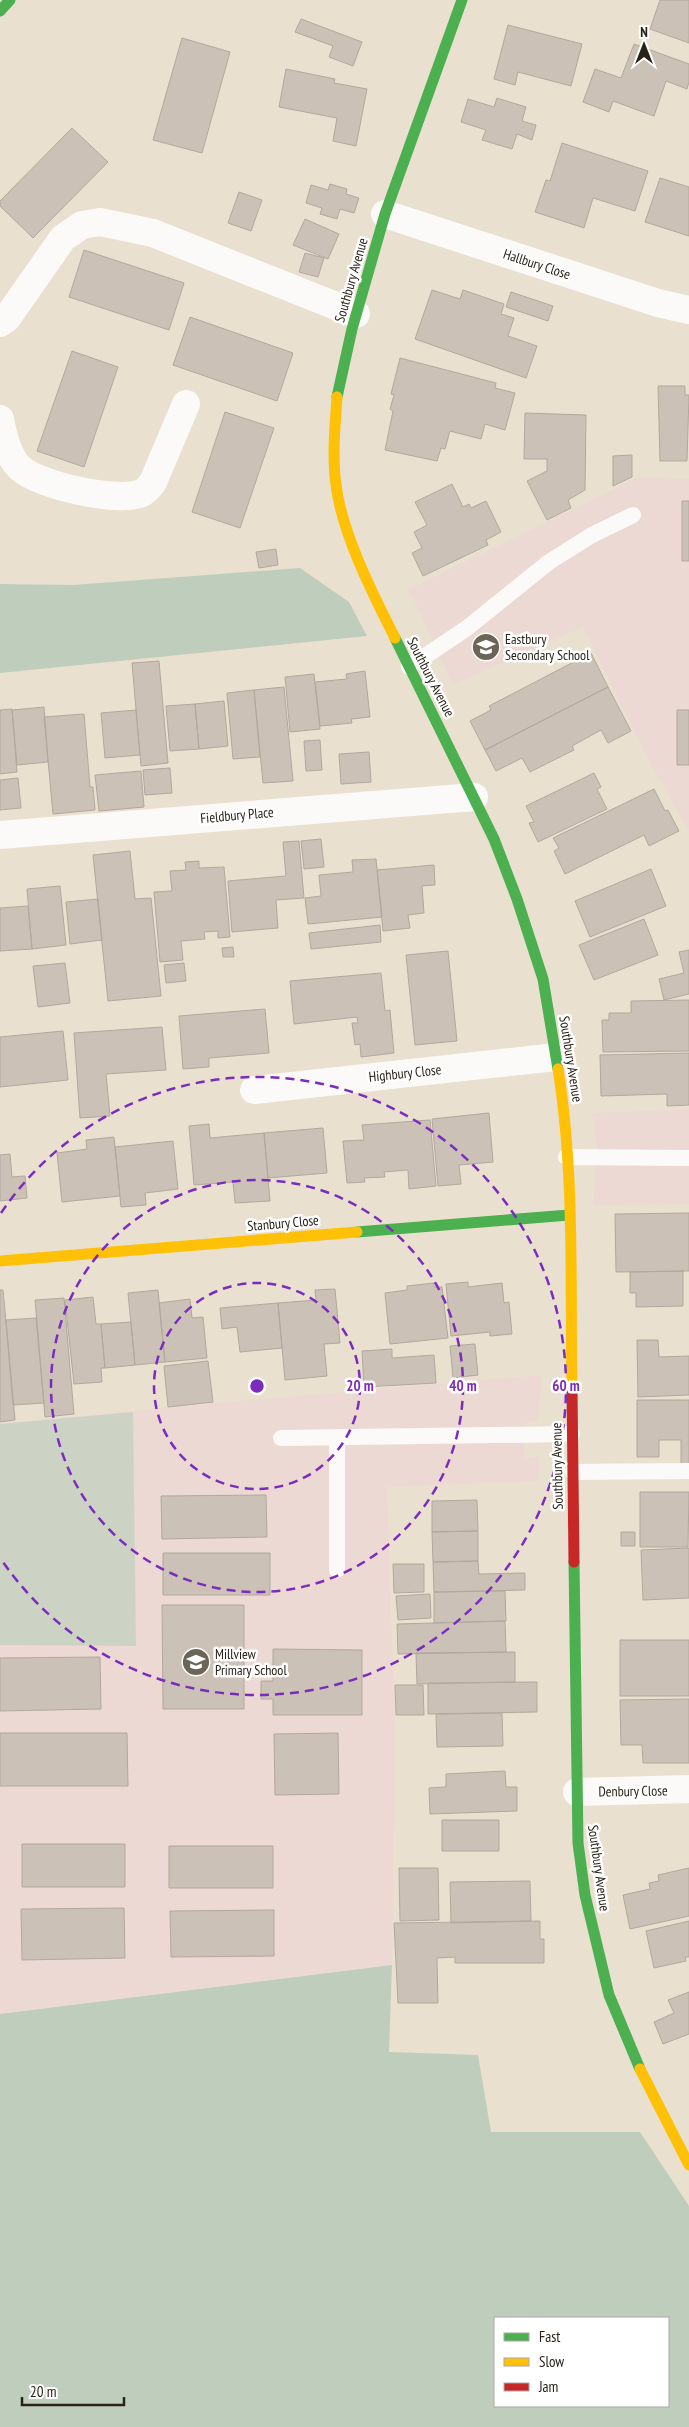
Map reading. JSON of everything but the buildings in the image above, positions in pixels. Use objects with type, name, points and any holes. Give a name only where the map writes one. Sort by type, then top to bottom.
[{"type":"street","points":[[0,11],[10,0]]},
{"type":"street","name":"Southbury Avenue","points":[[462,0],[385,214],[356,314],[338,387],[334,438],[336,486],[349,534],[373,593],[494,839],[517,899],[543,979],[564,1109],[566,1157],[578,1843],[585,1895],[609,1995],[641,2071],[689,2165]]},
{"type":"street","name":"Hallbury Close","points":[[385,214],[658,303],[689,310]]},
{"type":"street","points":[[0,323],[7,318],[63,238],[82,225],[100,222],[153,233],[356,314]]},
{"type":"street","points":[[0,419],[8,450],[20,468],[43,481],[95,494],[130,496],[144,492],[153,482],[186,404]]},
{"type":"street","name":"Fieldbury Place","points":[[0,835],[474,797]]},
{"type":"street","name":"Highbury Close","points":[[254,1090],[556,1057]]},
{"type":"street","name":"Stanbury Close","points":[[0,1261],[568,1216]]},
{"type":"street","name":"Denbury Close","points":[[577,1792],[689,1789]]},
{"type":"lane","points":[[409,667],[467,628],[549,562],[592,534],[633,514]]},
{"type":"lane","points":[[566,1157],[689,1158]]},
{"type":"lane","points":[[280,1438],[572,1434]]},
{"type":"lane","points":[[337,1437],[337,1570]]},
{"type":"lane","points":[[572,1472],[689,1471]]},
{"type":"shaded area","name":"Eastbury Secondary School","points":[[639,477],[689,479],[689,832],[648,759],[583,627],[453,685],[409,589]]},
{"type":"shaded area","points":[[689,1109],[689,1204],[593,1205],[597,1146],[592,1113]]},
{"type":"shaded area","name":"Millview Primary School","points":[[542,1375],[538,1420],[524,1424],[524,1458],[539,1457],[539,1481],[387,1487],[395,1731],[392,1965],[0,2014],[0,1424],[168,1407]]},
{"type":"shaded area","points":[[133,1412],[136,1646],[0,1645],[0,1424]]},
{"type":"green space","points":[[300,568],[349,602],[367,636],[0,673],[0,584],[73,585]]},
{"type":"green space","points":[[392,1965],[389,2052],[478,2055],[491,2132],[640,2132],[689,2206],[689,2427],[0,2427],[0,2014]]},
{"type":"traffic: fast","points":[[0,11],[10,0]]},
{"type":"traffic: fast","points":[[337,397],[352,329],[385,214],[462,0]]},
{"type":"traffic: fast","points":[[395,638],[494,839],[517,899],[543,979],[558,1069]]},
{"type":"traffic: fast","points":[[357,1232],[569,1215]]},
{"type":"traffic: fast","points":[[574,1562],[578,1843],[585,1895],[609,1995],[640,2069]]},
{"type":"traffic: slow","points":[[337,397],[334,463],[339,504],[360,563],[395,638]]},
{"type":"traffic: slow","points":[[558,1069],[567,1149],[569,1189],[572,1390]]},
{"type":"traffic: slow","points":[[0,1261],[357,1232]]},
{"type":"traffic: slow","points":[[640,2069],[689,2165]]},
{"type":"traffic: jam","points":[[572,1390],[574,1562]]},
{"type":"place","name":"Eastbury Secondary School","points":[[486,647]]},
{"type":"place","name":"Millview Primary School","points":[[196,1662]]}]
